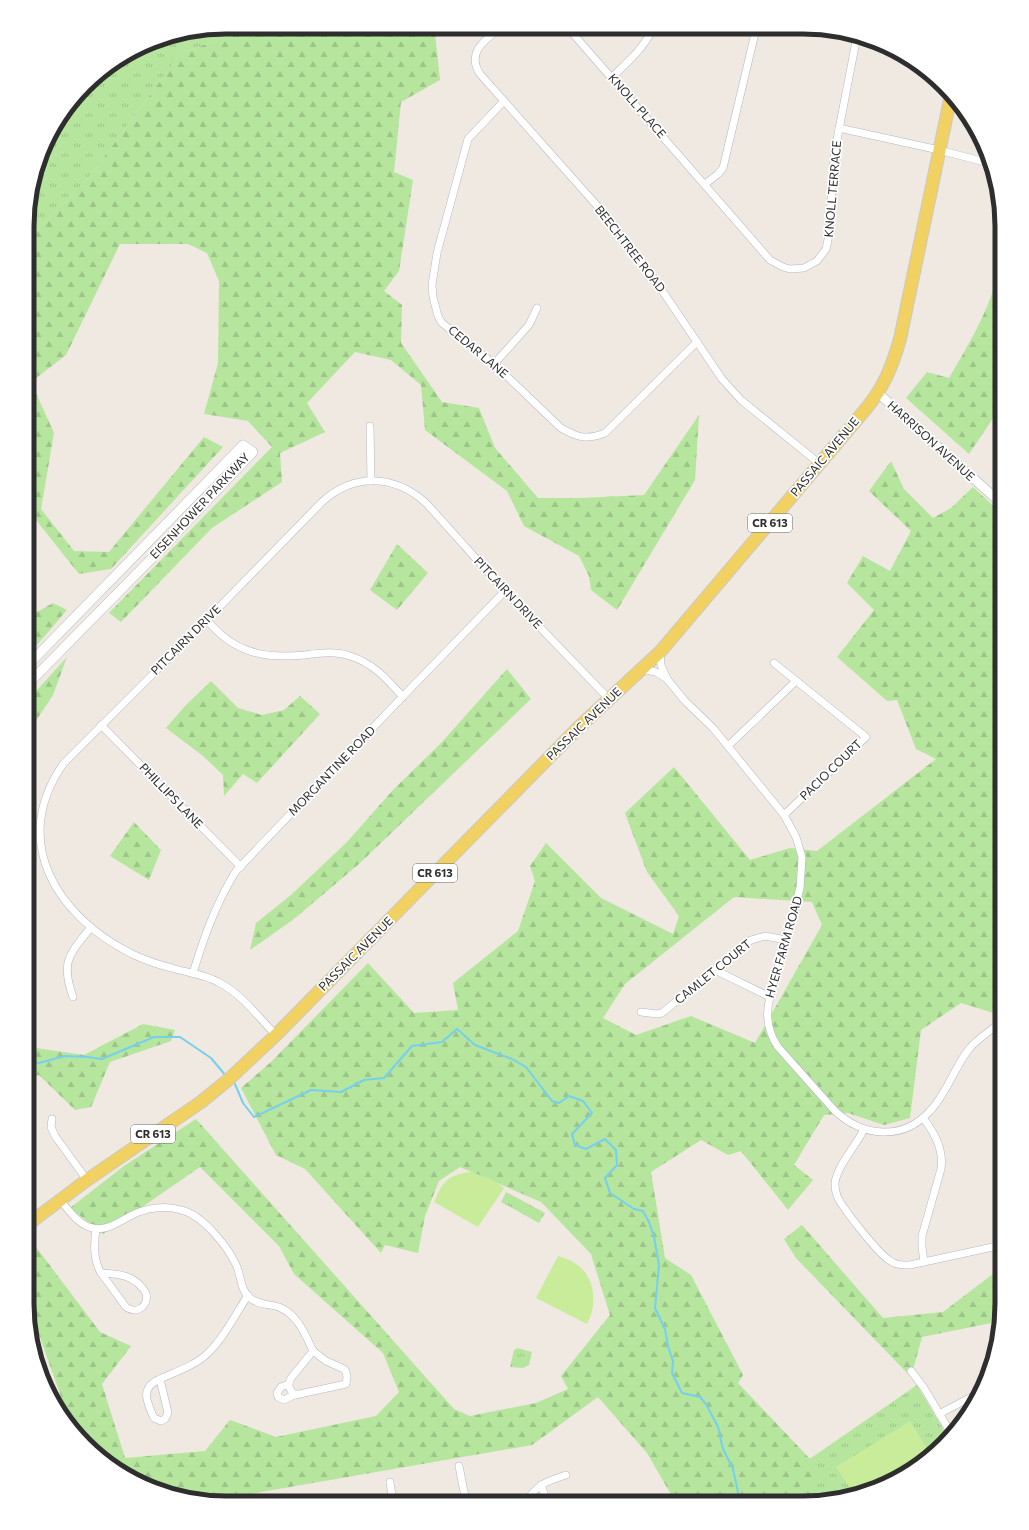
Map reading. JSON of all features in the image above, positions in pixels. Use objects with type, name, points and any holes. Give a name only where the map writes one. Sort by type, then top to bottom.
[{"type":"main road","name":"PASSAIC AVENUE","points":[[34,1220],[87,1180],[201,1102],[230,1078],[276,1035],[579,727],[660,652],[820,464],[878,393],[890,370],[900,339],[938,150],[949,102]]},
{"type":"street","name":"BEECHTREE ROAD","points":[[493,34],[478,48],[475,62],[480,74],[608,218],[655,280],[722,379],[740,400],[820,464]]},
{"type":"street","name":"KNOLL PLACE","points":[[573,34],[705,184]]},
{"type":"street","points":[[612,77],[634,57],[650,34]]},
{"type":"street","points":[[705,184],[718,174],[723,168],[725,162],[755,34]]},
{"type":"street","name":"KNOLL TERRACE","points":[[705,184],[770,260],[790,269],[804,268],[817,261],[822,256],[828,242],[834,155],[856,42]]},
{"type":"street","name":"CEDAR LANE","points":[[504,101],[468,139],[437,253],[432,285],[438,316],[442,323],[494,364],[561,428],[584,438],[595,437],[605,433],[616,424],[697,342]]},
{"type":"street","points":[[839,128],[984,161]]},
{"type":"street","points":[[494,364],[529,325],[537,308]]},
{"type":"street","name":"HARRISON AVENUE","points":[[878,393],[994,497]]},
{"type":"street","points":[[370,426],[371,481]]},
{"type":"street","name":"EISENHOWER PARKWAY","points":[[34,659],[243,445],[253,452],[164,546],[34,678]]},
{"type":"street","name":"PITCAIRN DRIVE","points":[[276,1035],[231,990],[219,982],[193,972],[166,967],[133,954],[114,944],[91,926],[66,903],[53,884],[46,867],[42,850],[40,827],[46,798],[58,772],[72,754],[328,496],[348,485],[371,481],[393,483],[407,489],[420,498],[609,699]]},
{"type":"street","name":"MORGANTINE ROAD","points":[[193,972],[216,907],[227,886],[241,867],[506,591]]},
{"type":"street","points":[[206,620],[228,640],[245,650],[258,654],[282,657],[332,652],[357,658],[380,672],[403,697]]},
{"type":"street","name":"HYER FARM ROAD","points":[[660,652],[661,665],[667,679],[685,701],[713,728],[728,746],[784,815],[796,837],[800,850],[802,867],[800,888],[767,1012],[772,1036],[778,1047],[835,1111],[851,1124],[878,1132],[896,1131],[909,1126],[923,1118],[936,1104],[969,1050],[979,1039],[995,1026]]},
{"type":"street","name":"PACIO COURT","points":[[774,663],[866,737],[784,815]]},
{"type":"street","name":"HYER FARM ROAD","points":[[640,671],[646,670],[656,672],[667,679]]},
{"type":"street","points":[[728,746],[796,681]]},
{"type":"street","name":"PHILLIPS LANE","points":[[102,725],[241,867]]},
{"type":"street","points":[[73,997],[67,976],[69,957],[91,926]]},
{"type":"street","name":"CAMLET COURT","points":[[641,1012],[658,1014],[662,1012],[756,937],[772,936],[786,940]]},
{"type":"street","points":[[715,970],[770,997]]},
{"type":"street","points":[[923,1118],[934,1132],[942,1158],[941,1169],[922,1236],[924,1262]]},
{"type":"street","points":[[52,1120],[51,1127],[55,1136],[87,1180]]},
{"type":"street","points":[[864,1129],[837,1176],[835,1187],[840,1203],[878,1250],[888,1260],[902,1265],[924,1262],[995,1247]]},
{"type":"street","points":[[60,1200],[81,1223],[89,1228],[96,1229],[112,1227],[140,1211],[155,1208],[182,1210],[194,1215],[222,1242],[232,1256],[245,1292],[257,1302],[278,1307],[297,1320],[313,1351],[326,1361],[344,1369],[347,1377],[346,1384],[296,1394],[284,1400],[278,1397],[276,1393],[278,1390],[289,1384]]},
{"type":"street","points":[[96,1229],[94,1244],[95,1259],[101,1273],[129,1310],[137,1310],[145,1306],[147,1301],[146,1293],[129,1277],[101,1273]]},
{"type":"street","points":[[160,1378],[168,1413],[165,1419],[161,1421],[154,1418],[146,1398],[147,1389],[150,1384],[160,1378],[195,1363],[207,1354],[248,1295]]},
{"type":"street","points":[[296,1394],[292,1394],[289,1389],[291,1378],[313,1351]]},
{"type":"street","points":[[911,1371],[924,1388],[949,1429]]},
{"type":"street","points":[[939,1414],[970,1398]]},
{"type":"street","points":[[459,1466],[464,1496]]},
{"type":"street","points":[[530,1496],[535,1489],[547,1481],[566,1475]]},
{"type":"street","points":[[390,1482],[392,1496]]},
{"type":"street","points":[[541,1485],[545,1496]]},
{"type":"green space","points":[[214,34],[234,34],[181,53],[90,176],[34,234],[34,214],[44,164],[66,119],[90,90],[119,66],[164,44]]},
{"type":"green space","points":[[234,34],[435,34],[440,80],[401,102],[394,172],[413,180],[399,271],[384,291],[402,305],[401,343],[442,402],[479,408],[495,448],[538,498],[582,498],[644,495],[699,415],[695,480],[617,610],[591,590],[589,576],[579,556],[524,526],[507,491],[425,430],[421,385],[391,360],[355,352],[307,403],[325,432],[280,453],[282,482],[212,528],[121,622],[109,613],[272,447],[248,421],[204,414],[218,363],[219,281],[207,253],[188,244],[120,244],[66,355],[34,380],[34,234],[90,176],[181,53]]},
{"type":"green space","points":[[995,281],[995,415],[969,454],[906,398],[927,372],[949,378],[977,329]]},
{"type":"green space","points":[[34,389],[54,433],[41,509],[74,551],[109,552],[204,437],[223,447],[111,569],[79,574],[34,518]]},
{"type":"green space","points":[[891,461],[904,489],[933,518],[951,508],[973,487],[995,507],[995,1013],[961,1003],[921,1030],[910,1118],[884,1125],[848,1113],[824,1115],[794,1165],[813,1180],[788,1210],[741,1151],[728,1155],[701,1140],[651,1172],[665,1258],[691,1275],[743,1375],[738,1383],[811,1460],[815,1484],[820,1495],[672,1496],[647,1453],[598,1397],[532,1445],[239,1496],[214,1496],[164,1486],[119,1464],[90,1440],[66,1412],[35,1324],[34,1244],[100,1332],[131,1346],[102,1384],[125,1458],[205,1451],[230,1420],[276,1437],[376,1416],[399,1392],[383,1353],[294,1274],[279,1246],[200,1167],[103,1234],[70,1208],[124,1166],[196,1119],[454,1409],[470,1416],[536,1403],[568,1389],[561,1376],[610,1315],[591,1254],[541,1202],[460,1167],[439,1181],[425,1216],[418,1253],[385,1245],[381,1253],[305,1169],[276,1155],[241,1088],[271,1062],[368,963],[414,1013],[458,1010],[453,983],[518,931],[535,881],[530,866],[546,843],[601,898],[673,934],[679,916],[647,872],[625,813],[674,767],[750,860],[790,848],[817,851],[936,759],[916,749],[897,700],[887,701],[837,657],[874,610],[847,583],[863,556],[890,571],[911,531],[869,491]],"holes":[[[734,897],[812,902],[822,925],[755,1043],[691,1016],[636,1035],[603,1018],[625,984]]]},
{"type":"green space","points":[[397,544],[428,573],[397,610],[370,590]]},
{"type":"green space","points":[[53,603],[67,610],[34,648],[34,614]]},
{"type":"green space","points":[[67,657],[53,695],[34,724],[34,693]]},
{"type":"green space","points":[[507,669],[531,699],[360,863],[294,919],[250,950],[256,923],[291,895],[347,842],[393,790],[442,742]]},
{"type":"green space","points":[[211,681],[238,708],[262,715],[284,710],[300,696],[320,714],[257,783],[243,774],[224,796],[223,775],[203,756],[166,728],[185,706]]},
{"type":"green space","points":[[134,822],[161,850],[149,880],[110,856]]},
{"type":"green space","points":[[143,1024],[175,1030],[171,1041],[110,1062],[91,1107],[75,1110],[39,1075],[34,1076],[34,1045],[36,1048],[84,1055]]},
{"type":"green space","points":[[471,1172],[493,1180],[504,1188],[478,1227],[434,1202],[440,1189],[447,1180],[456,1175]]},
{"type":"green space","points":[[506,1192],[545,1213],[539,1223],[501,1202]]},
{"type":"green space","points":[[802,1225],[883,1318],[943,1312],[995,1272],[994,1322],[922,1337],[911,1377],[796,1258],[784,1239]]},
{"type":"green space","points":[[558,1256],[576,1264],[582,1269],[591,1283],[593,1291],[593,1308],[587,1324],[536,1298]]},
{"type":"green space","points":[[518,1348],[532,1352],[529,1365],[523,1368],[510,1367],[514,1350]]},
{"type":"green space","points":[[917,1385],[945,1433],[930,1448],[910,1464],[888,1476],[865,1486],[853,1489],[815,1496],[806,1496],[795,1469]]},
{"type":"green space","points":[[910,1421],[928,1450],[910,1464],[888,1476],[865,1486],[851,1490],[836,1467]]},
{"type":"waterway","points":[[232,1081],[235,1084],[243,1103],[254,1117],[311,1090],[341,1092],[364,1080],[384,1078],[412,1046],[442,1042],[457,1029],[475,1045],[512,1059],[526,1067],[552,1101],[559,1103],[569,1096],[583,1101],[592,1113],[572,1134],[575,1145],[586,1149],[605,1139],[616,1150],[617,1165],[605,1178],[610,1193],[634,1209],[643,1211],[649,1222],[654,1237],[659,1265],[655,1308],[665,1329],[668,1346],[673,1361],[672,1373],[682,1393],[700,1397],[706,1404],[718,1427],[723,1449],[733,1469],[738,1492],[737,1496]]},
{"type":"waterway","points":[[34,1062],[39,1063],[65,1056],[102,1059],[154,1037],[180,1037],[211,1058],[226,1076]]}]
